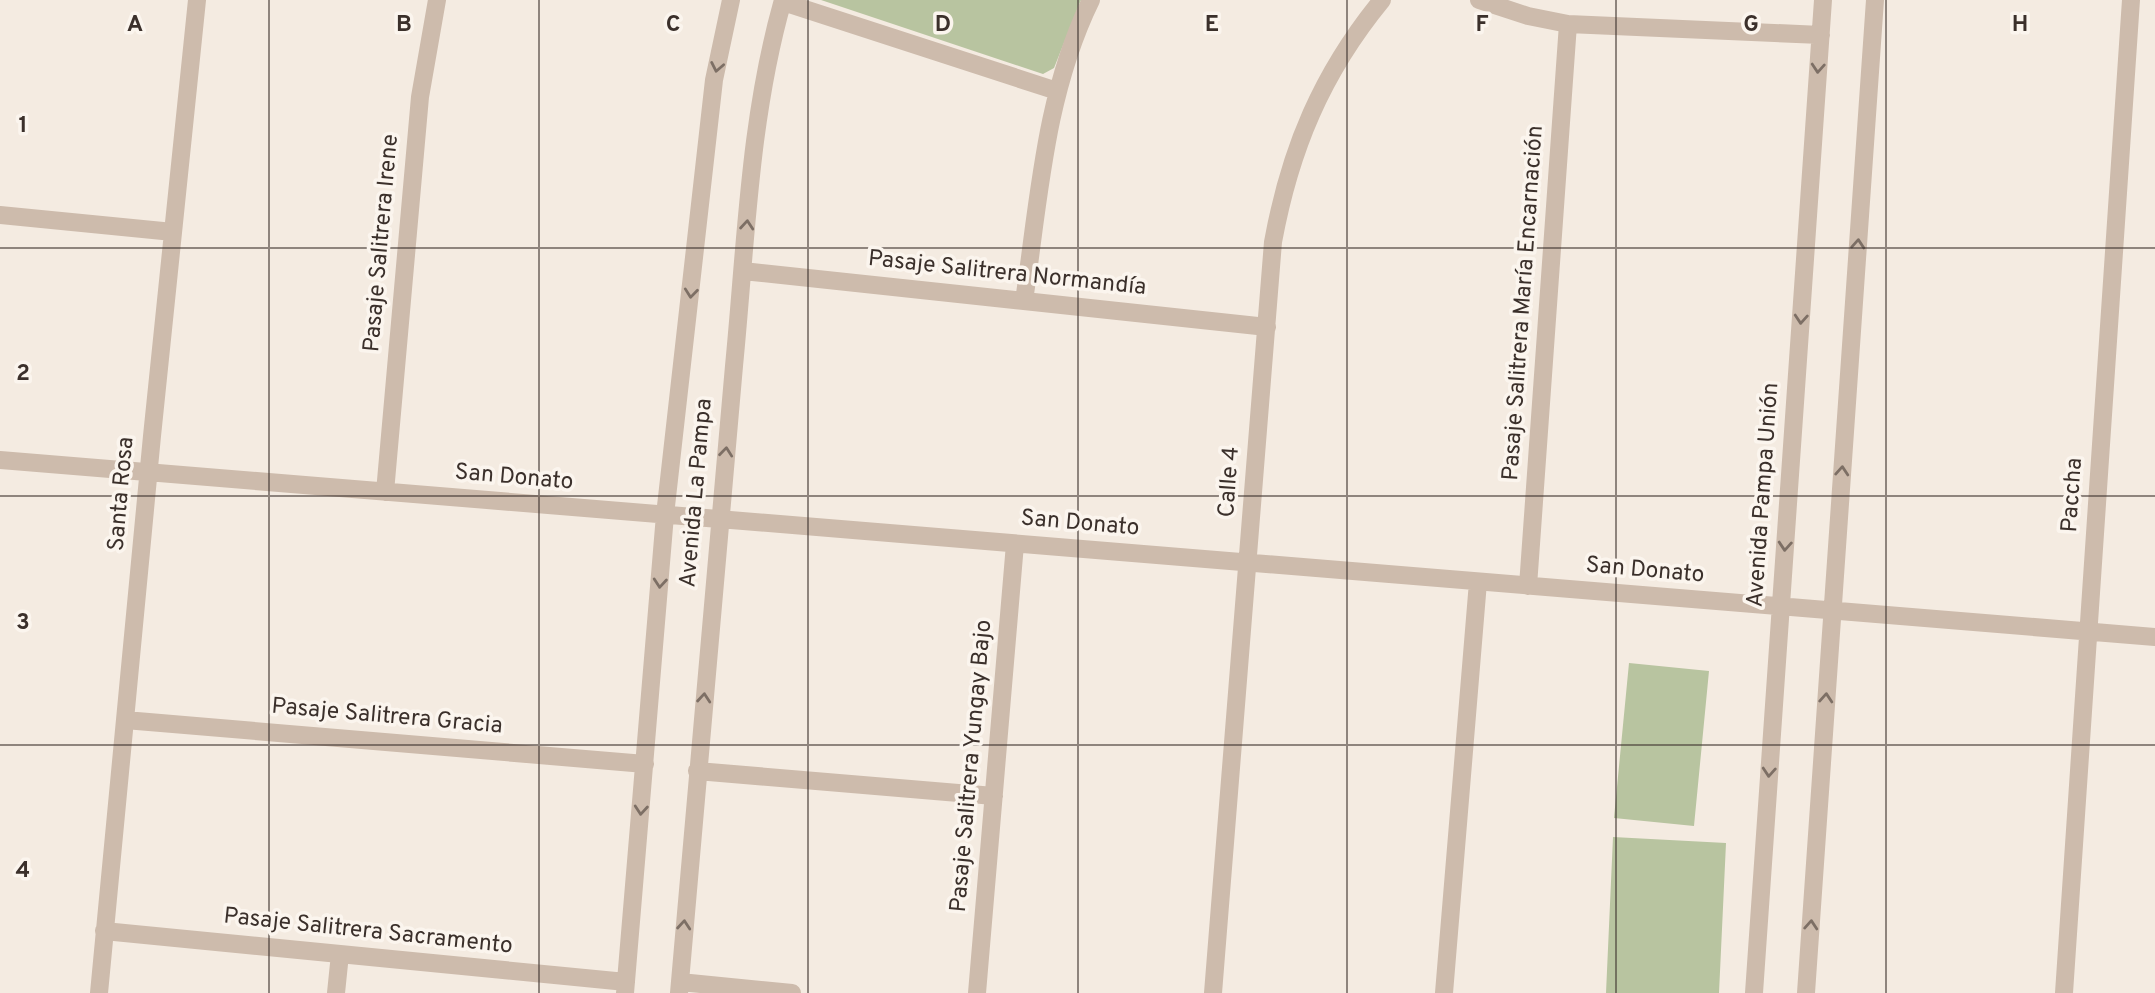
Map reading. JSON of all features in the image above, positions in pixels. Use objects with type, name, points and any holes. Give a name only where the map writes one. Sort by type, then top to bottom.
[{"type":"street","name":"Pasaje Salitrera Irene","points":[[385,492],[420,97],[437,0]]},
{"type":"street","name":"Avenida La Pampa","points":[[626,988],[665,515],[715,80],[731,0]]},
{"type":"street","points":[[1024,301],[1049,125],[1070,51],[1091,0]]},
{"type":"street","name":"Calle 4","points":[[1213,993],[1273,242],[1281,199],[1293,158],[1325,82],[1345,48],[1382,0]]},
{"type":"street","points":[[1479,0],[1528,16],[1568,24],[1821,35]]},
{"type":"street","name":"Avenida Pampa Unión","points":[[1754,993],[1823,0]]},
{"type":"street","points":[[1806,993],[1875,0]]},
{"type":"street","name":"Paccha","points":[[2064,993],[2132,0]]},
{"type":"street","name":"Santa Rosa","points":[[100,993],[173,232],[192,1]]},
{"type":"street","name":"Avenida La Pampa","points":[[679,987],[743,271],[762,92],[769,51],[783,1]]},
{"type":"street","points":[[783,1],[1057,91]]},
{"type":"street","name":"Pasaje Salitrera María Encarnación","points":[[1528,586],[1568,24]]},
{"type":"street","points":[[0,215],[173,232]]},
{"type":"street","name":"Pasaje Salitrera Normandía","points":[[743,271],[1267,327]]},
{"type":"street","name":"San Donato","points":[[0,460],[2155,637]]},
{"type":"street","name":"Pasaje Salitrera Yungay Bajo","points":[[977,993],[1015,544]]},
{"type":"street","points":[[1444,993],[1478,582]]},
{"type":"street","name":"Pasaje Salitrera Gracia","points":[[125,720],[645,764]]},
{"type":"street","points":[[697,771],[994,796]]},
{"type":"street","name":"Pasaje Salitrera Sacramento","points":[[104,931],[340,954],[626,988]]},
{"type":"street","points":[[336,993],[340,954]]},
{"type":"street","points":[[679,987],[792,993]]},
{"type":"green space","points":[[821,0],[1081,0],[1054,68],[1043,74]]},
{"type":"green space","points":[[1629,663],[1709,671],[1694,826],[1614,818]]},
{"type":"green space","points":[[1613,837],[1726,843],[1719,993],[1606,993]]}]
